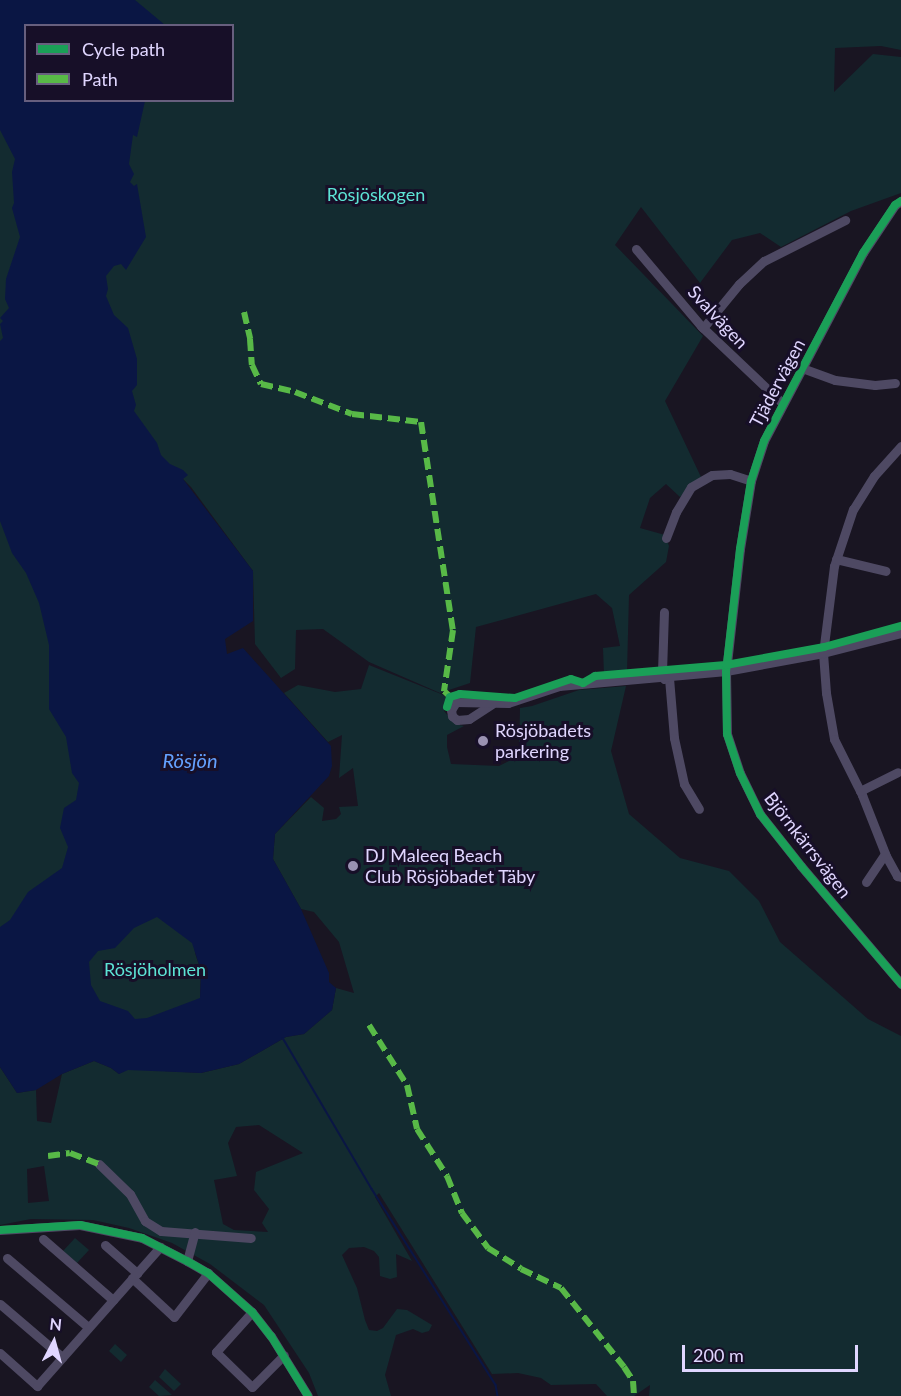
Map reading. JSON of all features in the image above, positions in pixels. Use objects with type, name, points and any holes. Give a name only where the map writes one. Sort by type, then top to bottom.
[{"type":"street","name":"Tjädervägen","points":[[726,672],[734,594],[752,481],[764,441],[863,253],[895,205],[901,201]]},
{"type":"street","points":[[703,328],[739,284],[764,261],[845,220]]},
{"type":"street","name":"Svalvägen","points":[[636,249],[703,328],[782,404]]},
{"type":"street","points":[[802,368],[835,380],[875,385],[895,383]]},
{"type":"street","points":[[901,446],[874,476],[852,509],[836,559],[827,610],[824,654],[826,693],[834,739],[860,790],[885,854],[897,876],[901,877]]},
{"type":"street","points":[[666,538],[676,512],[691,487],[712,475],[730,474],[752,481]]},
{"type":"street","points":[[836,559],[886,571]]},
{"type":"street","points":[[664,612],[662,672],[667,678],[674,738],[684,784],[699,809]]},
{"type":"street","points":[[492,704],[508,703],[559,686],[726,672],[824,654],[901,633]]},
{"type":"street","name":"Björnkärrsvägen","points":[[726,672],[727,734],[740,773],[760,814],[901,984]]},
{"type":"street","points":[[860,790],[898,772]]},
{"type":"street","points":[[866,882],[885,854]]},
{"type":"street","points":[[99,1164],[130,1194],[145,1221],[161,1231],[251,1238]]},
{"type":"street","points":[[0,1230],[80,1225],[142,1238],[187,1261],[208,1273],[252,1312],[284,1355],[308,1396]]},
{"type":"street","points":[[187,1261],[195,1232]]},
{"type":"street","points":[[43,1239],[113,1300]]},
{"type":"street","points":[[105,1245],[174,1317],[208,1273]]},
{"type":"street","points":[[0,1353],[37,1386],[160,1247]]},
{"type":"street","points":[[7,1258],[88,1327]]},
{"type":"street","points":[[0,1304],[62,1357]]},
{"type":"street","points":[[252,1312],[216,1352],[252,1387],[284,1355]]},
{"type":"green space","points":[[0,0],[901,0],[901,50],[881,46],[835,48],[834,92],[873,54],[901,57],[901,193],[851,211],[781,247],[760,233],[732,240],[700,283],[641,207],[615,245],[703,336],[665,401],[701,477],[680,497],[666,484],[650,498],[640,528],[665,535],[669,546],[666,562],[629,595],[627,672],[604,675],[603,648],[620,646],[612,608],[596,594],[476,627],[470,683],[440,693],[369,662],[323,629],[296,630],[295,669],[281,678],[255,644],[253,571],[191,487],[176,472],[195,953],[201,971],[200,999],[143,1041],[0,927]]},
{"type":"green space","points":[[369,665],[446,696],[444,711],[455,724],[464,726],[447,735],[451,764],[499,766],[519,756],[520,708],[579,690],[626,686],[611,751],[629,814],[680,858],[729,871],[759,901],[780,942],[868,1019],[901,1036],[901,1396],[649,1396],[650,1385],[634,1396],[607,1396],[596,1384],[551,1385],[541,1378],[518,1373],[492,1374],[379,1193],[375,1197],[412,1261],[396,1254],[397,1277],[390,1279],[380,1276],[379,1257],[374,1251],[364,1247],[349,1248],[342,1255],[357,1288],[369,1330],[377,1331],[383,1328],[397,1309],[407,1310],[432,1325],[429,1331],[422,1333],[413,1329],[396,1335],[385,1375],[391,1396],[318,1396],[309,1373],[264,1305],[210,1264],[172,1243],[129,1228],[93,1220],[31,1219],[0,1225],[0,1067],[17,1093],[36,1090],[37,1121],[51,1123],[62,1074],[94,1061],[119,1074],[128,1069],[201,1073],[239,1064],[286,1037],[304,1034],[332,1010],[336,988],[354,993],[339,942],[314,912],[301,909],[273,859],[275,834],[311,797],[324,808],[322,821],[336,819],[341,814],[339,807],[358,806],[353,768],[339,778],[342,735],[328,742],[284,693],[298,685],[335,692],[361,689]],"holes":[[[259,1125],[303,1153],[256,1172],[254,1190],[269,1209],[262,1223],[268,1232],[234,1230],[223,1224],[214,1180],[237,1176],[228,1143],[236,1127]],[[44,1166],[49,1201],[28,1203],[27,1169]]]},
{"type":"green space","points":[[75,1238],[89,1250],[77,1263],[63,1251]]},
{"type":"green space","points":[[115,1344],[127,1355],[121,1362],[109,1351]]},
{"type":"green space","points":[[165,1369],[181,1384],[174,1391],[159,1377]]},
{"type":"green space","points":[[155,1380],[172,1395],[159,1396],[149,1387]]},
{"type":"water","name":"Rösjön","points":[[0,0],[135,0],[164,24],[24,24],[24,102],[145,102],[137,137],[133,135],[129,164],[134,174],[130,182],[134,186],[137,184],[146,237],[126,270],[121,264],[114,266],[106,276],[108,289],[106,296],[114,315],[128,328],[137,359],[137,385],[132,391],[136,405],[134,411],[157,443],[161,455],[170,464],[188,475],[183,479],[253,571],[253,621],[225,639],[227,654],[243,648],[331,746],[332,766],[329,776],[275,834],[273,859],[301,909],[329,973],[329,982],[336,988],[332,1010],[304,1034],[286,1037],[239,1064],[201,1073],[128,1070],[119,1074],[94,1061],[62,1074],[36,1090],[17,1093],[0,1067],[0,927],[10,920],[28,892],[62,868],[68,847],[60,828],[64,808],[76,800],[79,783],[72,773],[66,737],[49,709],[49,645],[39,603],[26,573],[12,553],[0,521],[0,341],[3,338],[0,324],[3,321],[0,318],[9,308],[5,299],[6,279],[20,237],[12,208],[14,203],[12,172],[15,159],[0,130]],"holes":[[[157,917],[192,943],[201,971],[200,998],[147,1018],[135,1019],[128,1011],[100,1001],[91,985],[89,962],[98,951],[115,948],[134,928]]]},
{"type":"waterway","points":[[283,1038],[372,1189],[496,1385],[498,1396]]},
{"type":"marked path","points":[[244,312],[250,339],[252,365],[261,384],[295,392],[352,414],[421,422],[453,630],[444,691],[454,700]]},
{"type":"marked path","points":[[369,1025],[407,1085],[417,1129],[447,1176],[462,1213],[488,1248],[521,1269],[561,1288],[624,1367],[633,1381],[634,1396]]},
{"type":"marked path","points":[[48,1156],[70,1153],[99,1164]]},
{"type":"cycle path","points":[[901,201],[895,205],[863,253],[764,441],[751,481],[740,549],[726,671],[727,734],[740,773],[760,814],[901,984]]},
{"type":"cycle path","points":[[447,707],[450,697],[460,694],[515,698],[571,679],[583,683],[595,676],[726,665],[824,647],[901,626]]},
{"type":"cycle path","points":[[0,1230],[80,1225],[142,1238],[187,1261],[208,1273],[252,1312],[271,1336],[308,1396]]},
{"type":"place","name":"Rösjöbadets parkering","points":[[483,741]]},
{"type":"place","name":"DJ Maleeq Beach Club Rösjöbadet Täby","points":[[353,866]]},
{"type":"park label","name":"Rösjöskogen","points":[[376,194]]},
{"type":"park label","name":"Rösjöholmen","points":[[155,969]]}]
